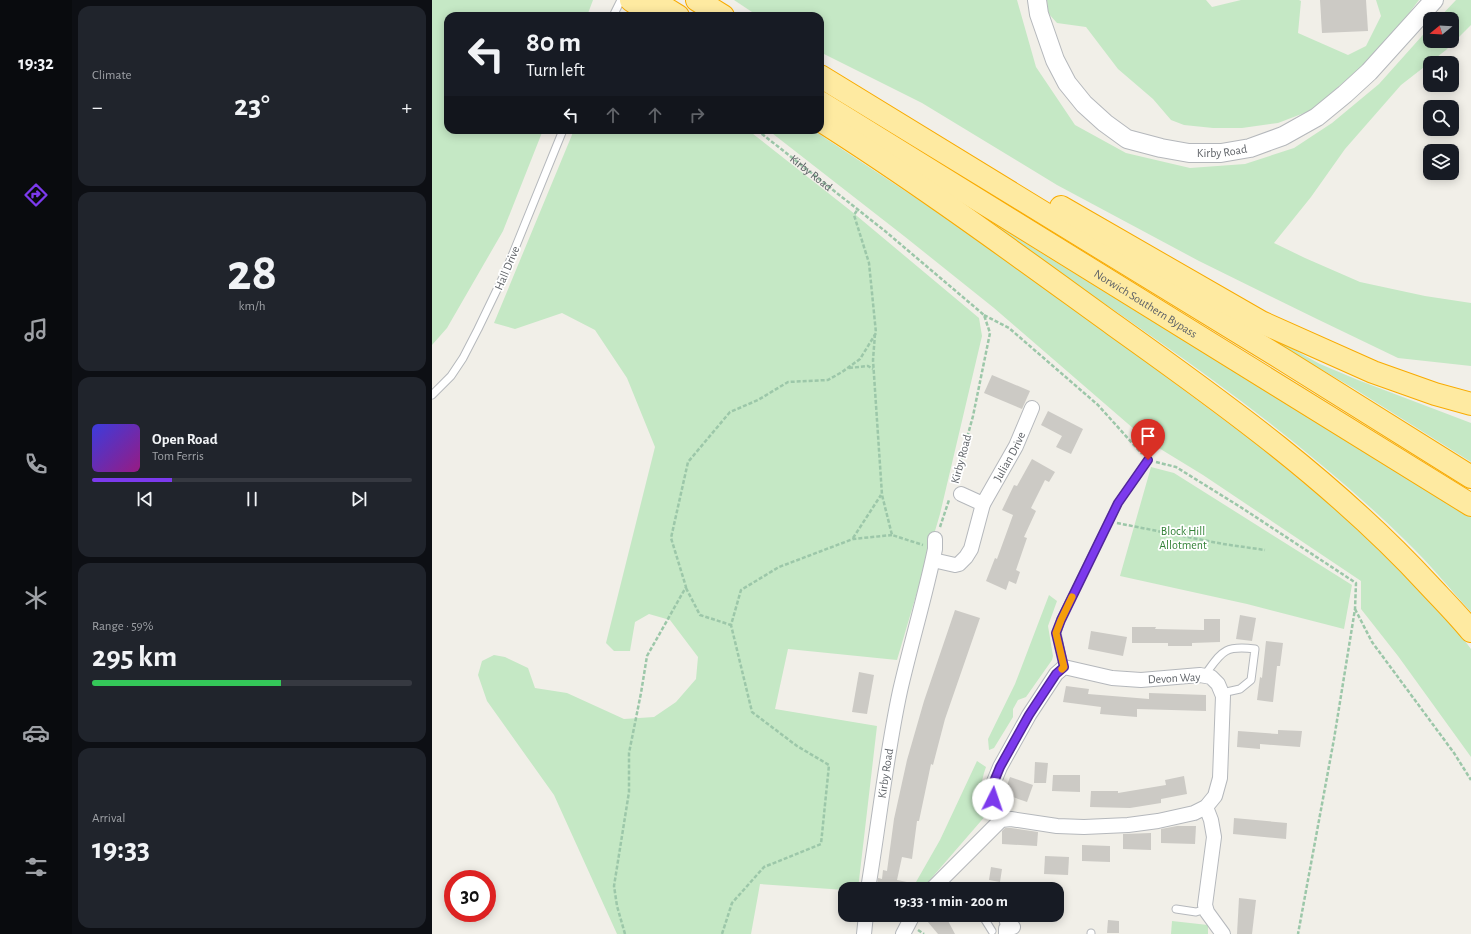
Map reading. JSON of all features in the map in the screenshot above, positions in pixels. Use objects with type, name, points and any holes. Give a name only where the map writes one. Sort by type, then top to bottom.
[{"type":"highway","points":[[631,0],[649,12]]},
{"type":"highway","points":[[652,0],[672,12]]},
{"type":"highway","points":[[697,0],[716,12]]},
{"type":"highway","points":[[824,76],[1074,214],[1261,322],[1373,372],[1435,394],[1471,404]]},
{"type":"highway","name":"Norwich Southern Bypass","points":[[824,76],[1471,477]]},
{"type":"highway","name":"Norwich Southern Bypass","points":[[824,104],[1471,504]]},
{"type":"highway","points":[[824,123],[967,219],[1187,377],[1260,432],[1334,492],[1397,550],[1471,631]]},
{"type":"street","name":"Kirby Road","points":[[1037,0],[1039,14],[1055,60],[1067,84],[1084,104],[1105,123],[1127,139],[1161,148],[1190,153],[1221,153],[1250,148],[1283,136],[1317,117],[1369,72],[1434,0]]},
{"type":"street","name":"Julian Drive","points":[[934,549],[955,565],[963,561],[971,549],[983,504],[1016,446],[1032,408]]},
{"type":"street","points":[[956,492],[983,504]]},
{"type":"street","name":"Kirby Road","points":[[869,882],[879,823],[885,767],[900,691],[934,549]]},
{"type":"street","points":[[1001,820],[996,812],[993,799],[993,784],[1000,767],[1029,715],[1056,674],[1064,667]]},
{"type":"street","name":"Devon Way","points":[[1064,667],[1112,678],[1141,680],[1204,676],[1211,677],[1218,684],[1222,693]]},
{"type":"street","points":[[939,882],[1001,820],[1011,819],[1058,826],[1084,827],[1128,825],[1158,821],[1194,813],[1206,807],[1215,796],[1220,778],[1222,693]]},
{"type":"street","points":[[1206,807],[1211,820],[1214,837],[1205,905],[1206,910],[1223,934]]},
{"type":"street","points":[[864,934],[865,922]]},
{"type":"street","points":[[903,934],[909,922]]},
{"type":"lane","points":[[615,12],[621,0]]},
{"type":"lane","name":"Hall Drive","points":[[432,395],[451,376],[463,358],[478,329],[505,273],[561,134]]},
{"type":"lane","points":[[1064,667],[1056,633],[1061,620],[1118,503],[1148,460]]},
{"type":"lane","points":[[1204,676],[1218,657],[1228,649],[1238,647],[1255,649],[1251,680],[1240,689],[1222,693]]},
{"type":"lane","points":[[1176,909],[1196,912],[1206,910]]},
{"type":"lane","points":[[986,922],[992,931]]},
{"type":"path","name":"Kirby Road","points":[[762,134],[858,209],[984,315],[990,333],[973,416],[956,492],[934,549]]},
{"type":"path","points":[[858,209],[854,215],[869,263],[876,333],[873,360],[882,495],[892,535]]},
{"type":"path","points":[[984,315],[1009,328],[1098,405],[1136,450],[1148,460],[1176,467],[1242,508],[1356,583],[1355,609],[1334,739],[1298,934]]},
{"type":"path","points":[[731,625],[700,615],[686,587],[671,538],[688,462],[730,412],[758,400],[788,382],[828,380],[849,368],[860,359],[876,333]]},
{"type":"path","points":[[849,368],[868,366],[874,369]]},
{"type":"path","points":[[853,539],[882,495]]},
{"type":"path","points":[[1109,522],[1265,550]]},
{"type":"path","points":[[722,934],[732,903],[764,866],[821,844],[829,765],[797,746],[752,712],[731,625],[741,590],[779,567],[853,539],[892,535],[934,549]]},
{"type":"path","points":[[625,934],[617,906],[614,886],[629,792],[629,753],[647,656],[686,587]]},
{"type":"path","points":[[1355,609],[1372,642],[1454,754],[1471,780]]},
{"type":"green space","points":[[432,0],[593,0],[588,12],[444,12],[444,134],[541,134],[503,231],[447,328],[432,345]]},
{"type":"green space","points":[[734,0],[1017,0],[1036,67],[1075,125],[1126,153],[1190,168],[1245,164],[1294,148],[1332,123],[1379,84],[1423,35],[1423,48],[1448,48],[1438,56],[1423,56],[1423,68],[1401,85],[1345,149],[1311,197],[1274,243],[1360,282],[1425,296],[1471,303],[1471,366],[1398,358],[1199,261],[1057,185],[922,103],[824,54],[824,12],[752,12]]},
{"type":"green space","points":[[1047,0],[1206,0],[1212,7],[1241,0],[1299,0],[1301,1],[1298,33],[1348,55],[1366,46],[1381,16],[1376,0],[1419,0],[1399,26],[1362,66],[1312,110],[1278,123],[1242,128],[1213,128],[1184,125],[1171,120],[1153,99],[1118,69],[1086,27],[1057,23],[1048,13]]},
{"type":"green space","points":[[1456,0],[1471,0],[1471,25],[1459,37],[1459,12],[1445,12]]},
{"type":"green space","points":[[572,134],[753,134],[851,211],[979,318],[982,336],[940,514],[897,660],[788,649],[775,709],[877,726],[859,882],[838,882],[838,890],[760,884],[751,934],[617,934],[554,795],[487,701],[478,675],[482,661],[494,655],[505,657],[528,668],[535,688],[567,693],[624,719],[654,717],[676,702],[696,679],[698,657],[670,620],[649,614],[635,622],[630,651],[614,651],[606,643],[655,447],[627,378],[595,330],[562,313],[515,329],[494,323]]},
{"type":"green space","points":[[773,134],[819,134],[1005,257],[1255,443],[1328,503],[1391,560],[1462,637],[1471,649],[1471,757],[1398,656],[1361,609],[1361,581],[1203,475],[1149,442],[994,308]]},
{"type":"green space","points":[[973,211],[1471,517],[1471,612],[1406,541],[1356,495],[1251,408],[1140,328],[971,214]]},
{"type":"green space","points":[[1258,330],[1320,364],[1471,423],[1471,462],[1353,388],[1257,332]]},
{"type":"green space","name":"Block Hill Allotment","points":[[1151,467],[1174,473],[1352,585],[1344,629],[1247,604],[1120,576]]},
{"type":"green space","points":[[1049,595],[1057,601],[1048,626],[1053,656],[1052,660],[1026,697],[1018,700],[1013,709],[1013,717],[994,748],[989,750],[988,739],[1015,684]]},
{"type":"green space","points":[[977,761],[986,767],[982,780],[982,791],[983,802],[987,814],[928,882],[916,882],[940,840]]},
{"type":"green space","points":[[1172,921],[1208,925],[1208,934],[1171,934]]},
{"type":"building","points":[[1320,0],[1366,0],[1368,31],[1322,33]]},
{"type":"building","points":[[992,375],[1030,391],[1022,409],[984,393]]},
{"type":"building","points":[[1048,411],[1083,429],[1071,454],[1056,447],[1062,436],[1041,425]]},
{"type":"building","points":[[1032,459],[1055,472],[1049,482],[1045,480],[1031,508],[1036,511],[1024,537],[1027,538],[1016,570],[1020,572],[1016,584],[1009,581],[1006,590],[986,581],[995,558],[997,559],[1013,515],[1002,510],[1014,485],[1017,486]]},
{"type":"building","points":[[955,610],[980,618],[945,719],[933,765],[931,764],[919,821],[917,821],[912,859],[902,857],[897,880],[907,882],[878,882],[878,878],[882,879],[883,870],[887,871],[894,819],[907,760],[924,701]]},
{"type":"building","points":[[1240,615],[1256,618],[1252,641],[1236,639]]},
{"type":"building","points":[[1204,619],[1220,619],[1220,642],[1192,643],[1192,646],[1168,646],[1168,643],[1132,643],[1132,627],[1204,630]]},
{"type":"building","points":[[1091,631],[1127,637],[1123,656],[1088,649]]},
{"type":"building","points":[[1266,641],[1283,643],[1280,666],[1277,666],[1273,702],[1257,700],[1260,677],[1262,678]]},
{"type":"building","points":[[859,672],[874,675],[867,714],[852,712]]},
{"type":"building","points":[[1066,686],[1089,689],[1088,694],[1149,699],[1149,693],[1206,695],[1206,711],[1137,709],[1137,717],[1100,714],[1101,707],[1063,702]]},
{"type":"building","points":[[1278,730],[1302,731],[1300,747],[1260,744],[1260,749],[1237,747],[1238,731],[1278,734]]},
{"type":"building","points":[[1035,762],[1048,763],[1046,783],[1034,783]]},
{"type":"building","points":[[1053,775],[1080,775],[1080,792],[1052,791]]},
{"type":"building","points":[[1184,776],[1187,794],[1161,799],[1161,803],[1130,808],[1090,807],[1091,791],[1118,791],[1118,793],[1166,785],[1165,780]]},
{"type":"building","points":[[1010,777],[1033,785],[1027,802],[1004,794]]},
{"type":"building","points":[[1234,818],[1287,823],[1286,839],[1233,834]]},
{"type":"building","points":[[1177,826],[1196,826],[1195,844],[1161,843],[1161,829]]},
{"type":"building","points":[[1005,828],[1038,832],[1037,846],[1002,844],[1002,831]]},
{"type":"building","points":[[1151,833],[1151,850],[1123,849],[1123,834]]},
{"type":"building","points":[[1082,845],[1110,846],[1110,862],[1082,861]]},
{"type":"building","points":[[1045,856],[1069,857],[1068,875],[1044,874]]},
{"type":"building","points":[[991,867],[1002,869],[1000,882],[989,880]]},
{"type":"building","points":[[1239,898],[1256,900],[1252,934],[1237,934]]},
{"type":"building","points":[[1108,920],[1119,921],[1119,933],[1107,933]]},
{"type":"building","points":[[928,922],[949,922],[955,934],[938,934]]},
{"type":"slow traffic","points":[[1062,669],[1064,667],[1056,633],[1072,597]]},
{"type":"route","points":[[993,799],[993,784],[1000,767],[1029,715],[1056,674],[1064,667],[1056,633],[1061,620],[1118,503],[1148,460]]}]
